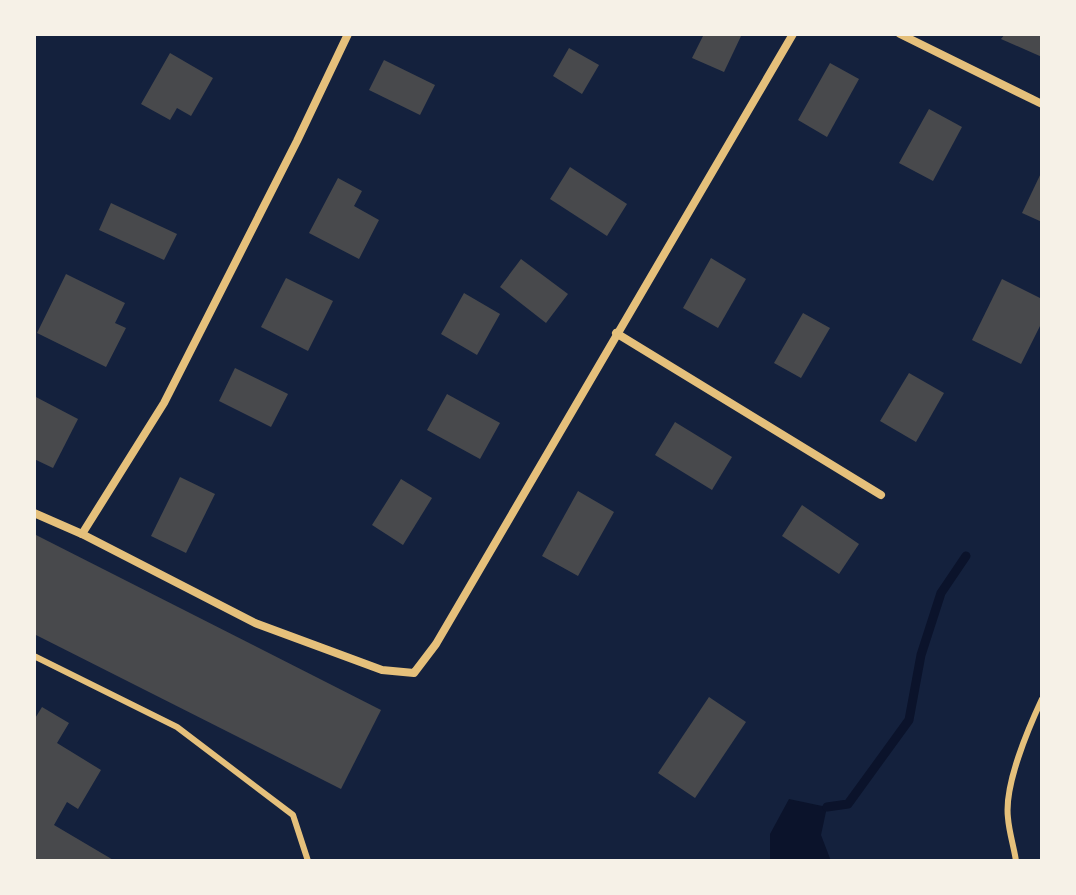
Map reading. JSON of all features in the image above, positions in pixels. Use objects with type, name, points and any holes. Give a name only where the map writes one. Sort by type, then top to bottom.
[{"type":"street","points":[[82,534],[164,403],[348,34]]},
{"type":"street","points":[[34,513],[82,534],[255,623],[382,670],[414,673],[436,644],[793,34]]},
{"type":"street","points":[[900,34],[1042,104]]},
{"type":"street","points":[[616,333],[881,495]]},
{"type":"lane","points":[[34,656],[177,727],[293,815],[308,861]]},
{"type":"lane","points":[[1016,861],[1007,815],[1016,765],[1042,699]]},
{"type":"water","points":[[789,799],[827,807],[821,835],[831,861],[770,861],[770,834]]},
{"type":"building","points":[[704,34],[742,34],[724,72],[692,58]]},
{"type":"building","points":[[1005,34],[1042,34],[1042,57],[1001,39]]},
{"type":"building","points":[[569,48],[599,65],[582,94],[553,76]]},
{"type":"building","points":[[170,53],[213,78],[191,116],[177,108],[170,120],[141,104]]},
{"type":"building","points":[[384,60],[435,85],[420,115],[369,90]]},
{"type":"building","points":[[830,63],[859,79],[827,137],[798,120]]},
{"type":"building","points":[[929,109],[962,127],[933,181],[899,163]]},
{"type":"building","points":[[570,167],[627,204],[607,236],[550,199]]},
{"type":"building","points":[[1042,171],[1042,222],[1022,213]]},
{"type":"building","points":[[338,178],[362,191],[354,206],[379,220],[359,259],[309,233]]},
{"type":"building","points":[[111,203],[177,234],[164,260],[99,230]]},
{"type":"building","points":[[711,258],[746,279],[718,328],[683,308]]},
{"type":"building","points":[[521,259],[568,294],[546,323],[500,287]]},
{"type":"building","points":[[66,274],[125,303],[115,323],[126,328],[106,367],[37,333]]},
{"type":"building","points":[[286,278],[333,301],[308,351],[261,327]]},
{"type":"building","points":[[1002,279],[1042,299],[1042,322],[1021,364],[972,340]]},
{"type":"building","points":[[464,293],[500,314],[477,355],[441,334]]},
{"type":"building","points":[[803,313],[830,328],[801,378],[774,363]]},
{"type":"building","points":[[235,368],[288,394],[271,427],[219,401]]},
{"type":"building","points":[[909,373],[944,393],[916,442],[880,421]]},
{"type":"building","points":[[447,394],[500,423],[480,459],[427,430]]},
{"type":"building","points":[[34,396],[78,419],[53,468],[34,459]]},
{"type":"building","points":[[675,422],[732,457],[712,490],[655,455]]},
{"type":"building","points":[[180,477],[215,494],[186,553],[151,536]]},
{"type":"building","points":[[401,479],[432,498],[403,545],[372,525]]},
{"type":"building","points":[[578,491],[614,512],[578,576],[542,556]]},
{"type":"building","points":[[802,505],[859,544],[839,574],[782,536]]},
{"type":"building","points":[[34,534],[381,710],[341,789],[34,634]]},
{"type":"building","points":[[709,697],[746,722],[695,798],[658,773]]},
{"type":"building","points":[[42,707],[69,723],[57,743],[101,770],[78,809],[67,802],[54,825],[115,861],[34,861],[34,720]]},
{"type":"waterway","points":[[827,807],[848,804],[909,720],[921,655],[941,593],[966,556]]}]
